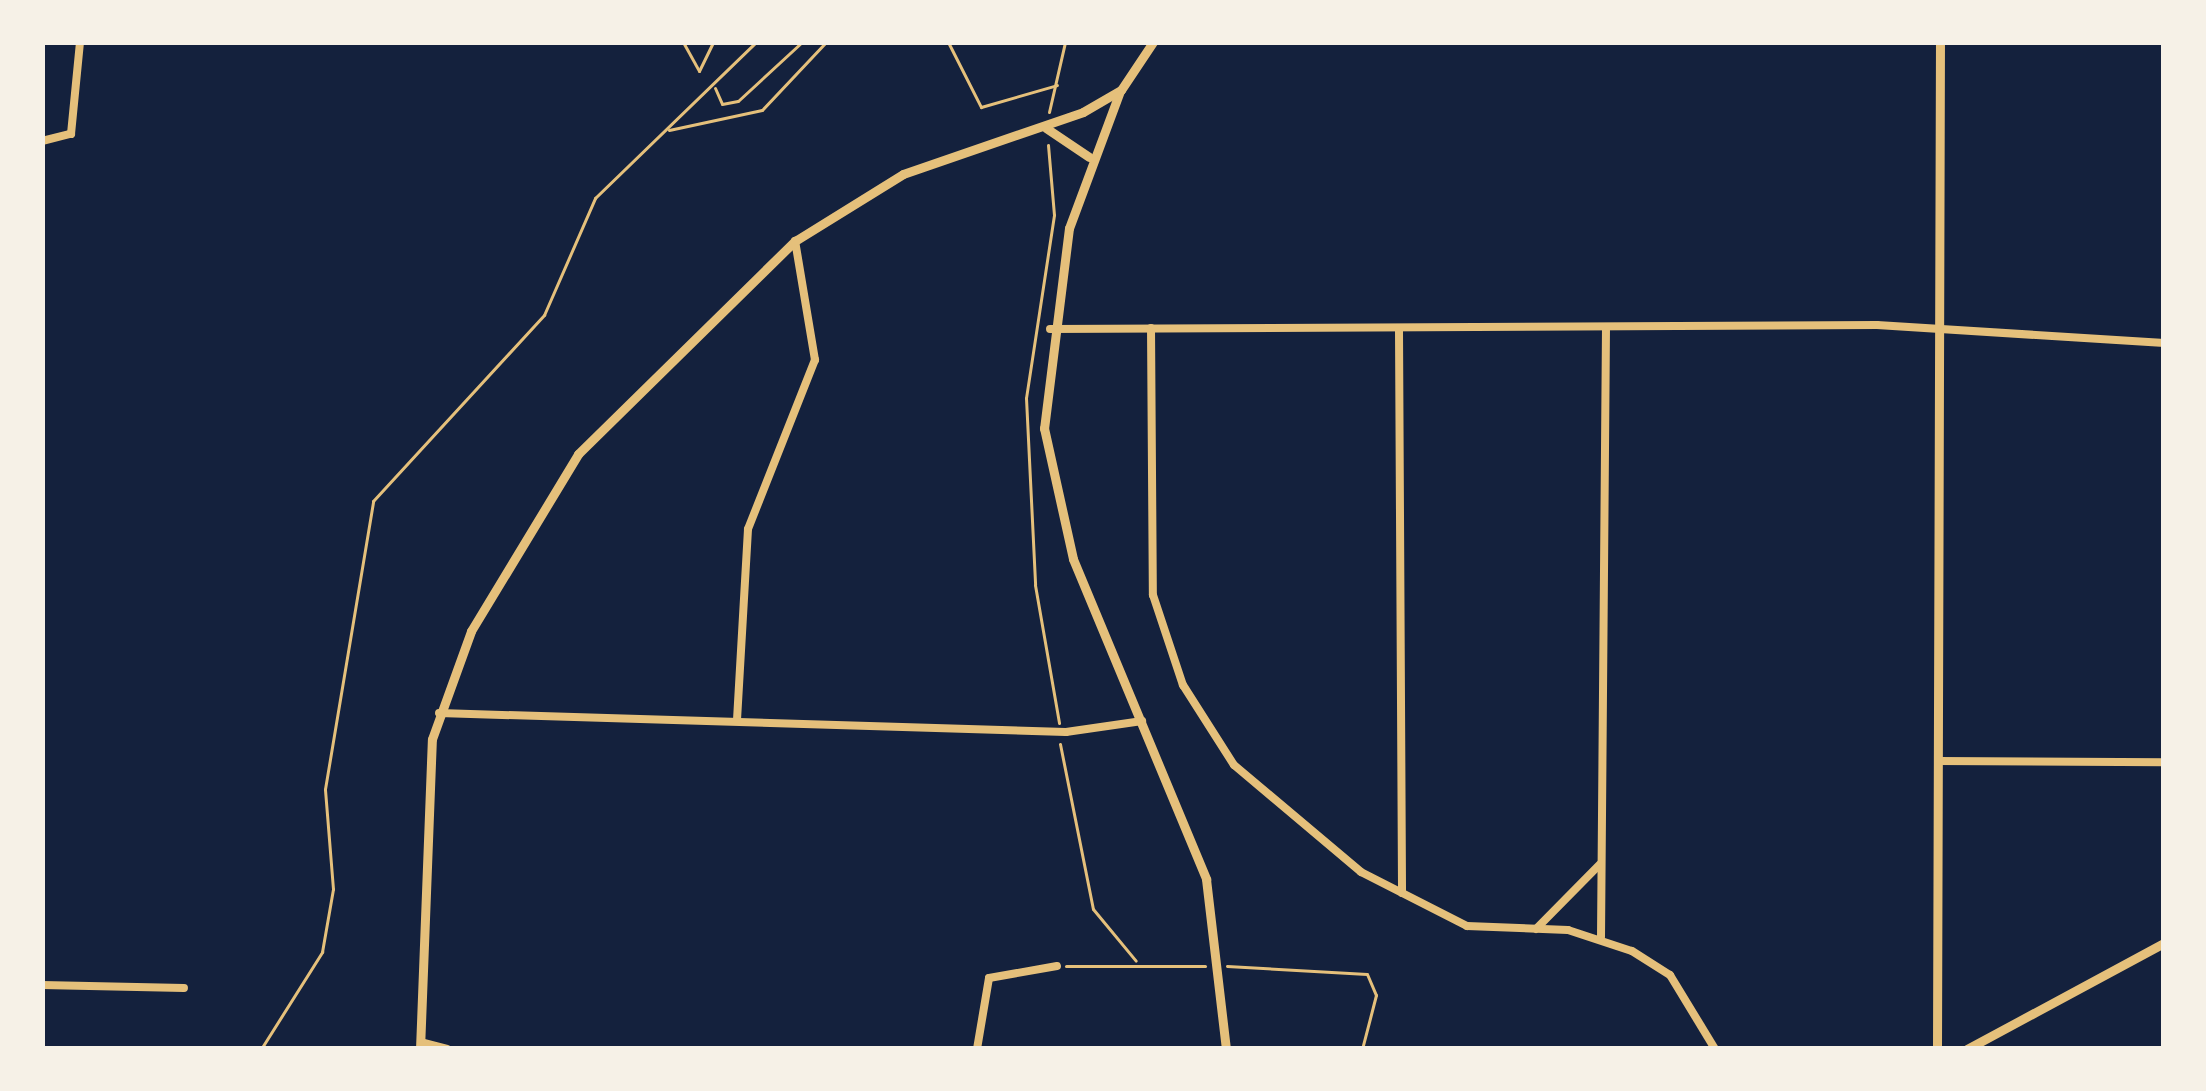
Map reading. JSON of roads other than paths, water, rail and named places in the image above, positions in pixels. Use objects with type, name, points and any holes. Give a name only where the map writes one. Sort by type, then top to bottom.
[{"type":"street","points":[[42,141],[71,134],[80,42]]},
{"type":"street","points":[[1153,42],[1121,90],[1089,158],[1049,329],[1044,428],[1058,516],[1206,879],[1226,1049]]},
{"type":"street","points":[[1937,1049],[1940,42]]},
{"type":"street","points":[[447,1049],[421,1046],[427,784],[440,713],[471,632],[578,454],[795,241],[903,174],[1046,128],[1121,90]]},
{"type":"street","points":[[1046,128],[1089,158]]},
{"type":"street","points":[[737,720],[745,547],[815,360],[795,241]]},
{"type":"street","points":[[1049,329],[1877,326],[1938,336],[2164,343]]},
{"type":"street","points":[[1151,328],[1153,595],[1183,686],[1251,782],[1402,893],[1467,926],[1601,937],[1670,975],[1715,1049]]},
{"type":"street","points":[[1601,937],[1606,330]]},
{"type":"street","points":[[1399,331],[1402,893]]},
{"type":"street","points":[[440,713],[1066,732],[1142,721]]},
{"type":"street","points":[[1937,761],[2164,762]]},
{"type":"street","points":[[1536,929],[1601,862]]},
{"type":"street","points":[[1967,1049],[2164,943]]},
{"type":"street","points":[[977,1049],[989,978],[1058,966]]},
{"type":"street","points":[[42,985],[184,988]]}]
